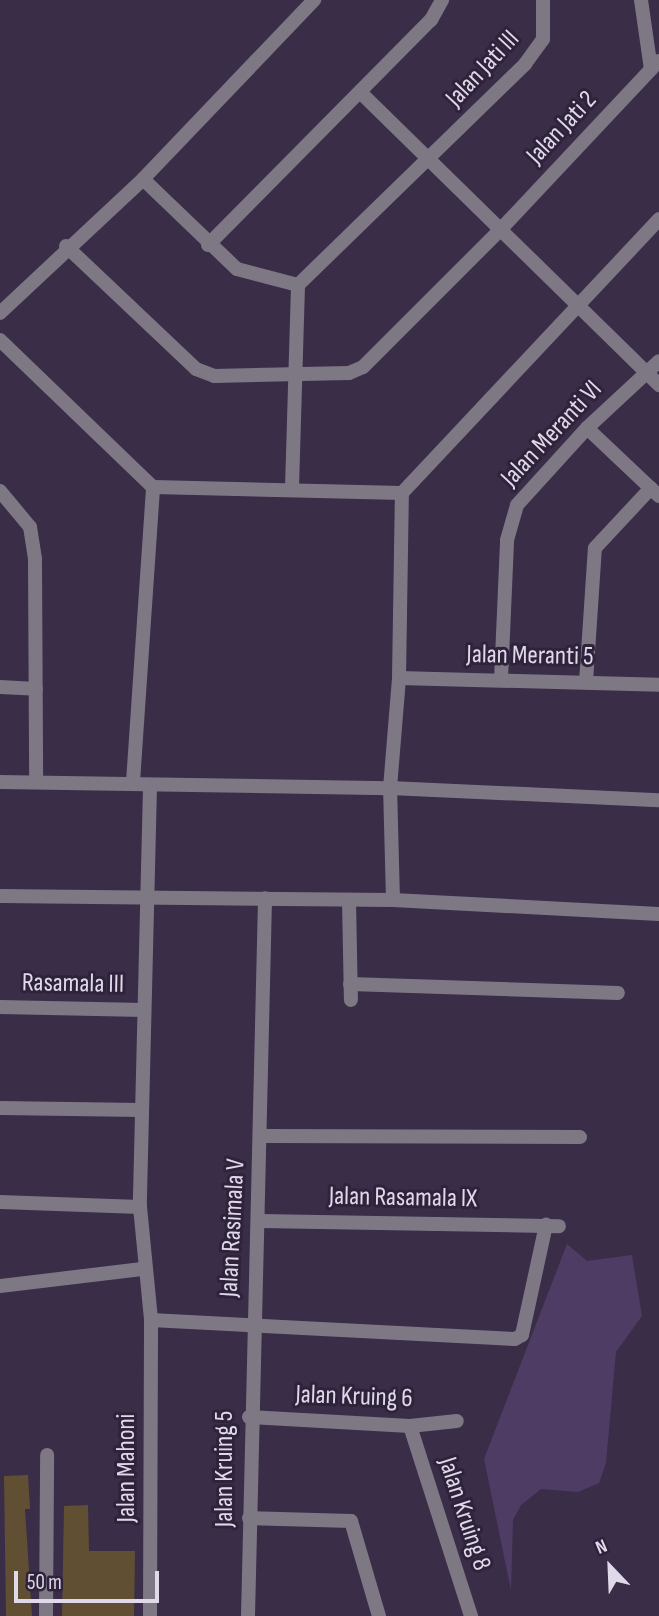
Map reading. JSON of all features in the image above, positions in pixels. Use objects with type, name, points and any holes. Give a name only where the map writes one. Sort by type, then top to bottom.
[{"type":"street","points":[[0,313],[66,246],[143,179],[314,0]]},
{"type":"street","points":[[208,245],[431,20],[442,0]]},
{"type":"street","name":"Jalan Jati III","points":[[298,285],[430,159],[543,39],[543,0]]},
{"type":"street","points":[[641,0],[655,65]]},
{"type":"street","name":"Jalan Jati 2","points":[[66,246],[196,369],[214,376],[293,377],[363,367],[502,228],[655,65]]},
{"type":"street","points":[[360,92],[502,228],[659,385]]},
{"type":"street","points":[[143,179],[208,245],[237,269],[266,281],[298,285],[293,377],[292,488]]},
{"type":"street","points":[[393,900],[390,788],[399,678],[402,493],[659,219]]},
{"type":"street","points":[[0,340],[153,486],[402,493]]},
{"type":"street","name":"Jalan Meranti VI","points":[[501,680],[507,540],[517,505],[587,428],[659,361]]},
{"type":"street","points":[[586,682],[595,548],[655,492],[587,428]]},
{"type":"street","points":[[133,782],[153,486]]},
{"type":"street","points":[[0,491],[30,527],[35,560],[36,781]]},
{"type":"street","name":"Jalan Meranti 5","points":[[399,678],[659,685]]},
{"type":"street","points":[[0,687],[36,689]]},
{"type":"street","points":[[0,782],[133,782],[150,787],[390,788],[659,800]]},
{"type":"street","name":"Jalan Mahoni","points":[[150,787],[150,898],[144,1010],[140,1208],[142,1269],[151,1320],[150,1616]]},
{"type":"street","points":[[0,896],[393,900],[659,914]]},
{"type":"street","name":"Jalan Rasimala V","points":[[252,1323],[260,1220],[265,898]]},
{"type":"street","points":[[349,900],[351,1000]]},
{"type":"street","points":[[350,985],[618,993]]},
{"type":"street","name":"Rasamala III","points":[[0,1007],[144,1010]]},
{"type":"street","points":[[0,1108],[142,1110]]},
{"type":"street","points":[[261,1136],[580,1138]]},
{"type":"street","points":[[0,1202],[140,1208]]},
{"type":"street","name":"Jalan Rasamala IX","points":[[151,1320],[252,1323],[515,1339],[522,1335],[534,1280],[552,1226],[260,1220]]},
{"type":"street","points":[[0,1286],[142,1269]]},
{"type":"street","name":"Jalan Kruing 5","points":[[248,1616],[252,1323]]},
{"type":"street","name":"Jalan Kruing 6","points":[[249,1417],[410,1426],[457,1420]]},
{"type":"street","name":"Jalan Kruing 8","points":[[410,1426],[471,1616]]},
{"type":"street","points":[[46,1616],[47,1455]]},
{"type":"street","points":[[249,1518],[351,1521],[379,1616]]},
{"type":"shaded area","points":[[567,1244],[587,1261],[632,1255],[642,1316],[616,1352],[606,1463],[599,1483],[578,1492],[541,1489],[521,1505],[513,1520],[511,1590],[484,1459]]},
{"type":"building","points":[[28,1475],[30,1509],[25,1509],[32,1616],[6,1616],[4,1476]]},
{"type":"building","points":[[88,1505],[89,1551],[135,1551],[134,1616],[62,1616],[64,1506]]}]
